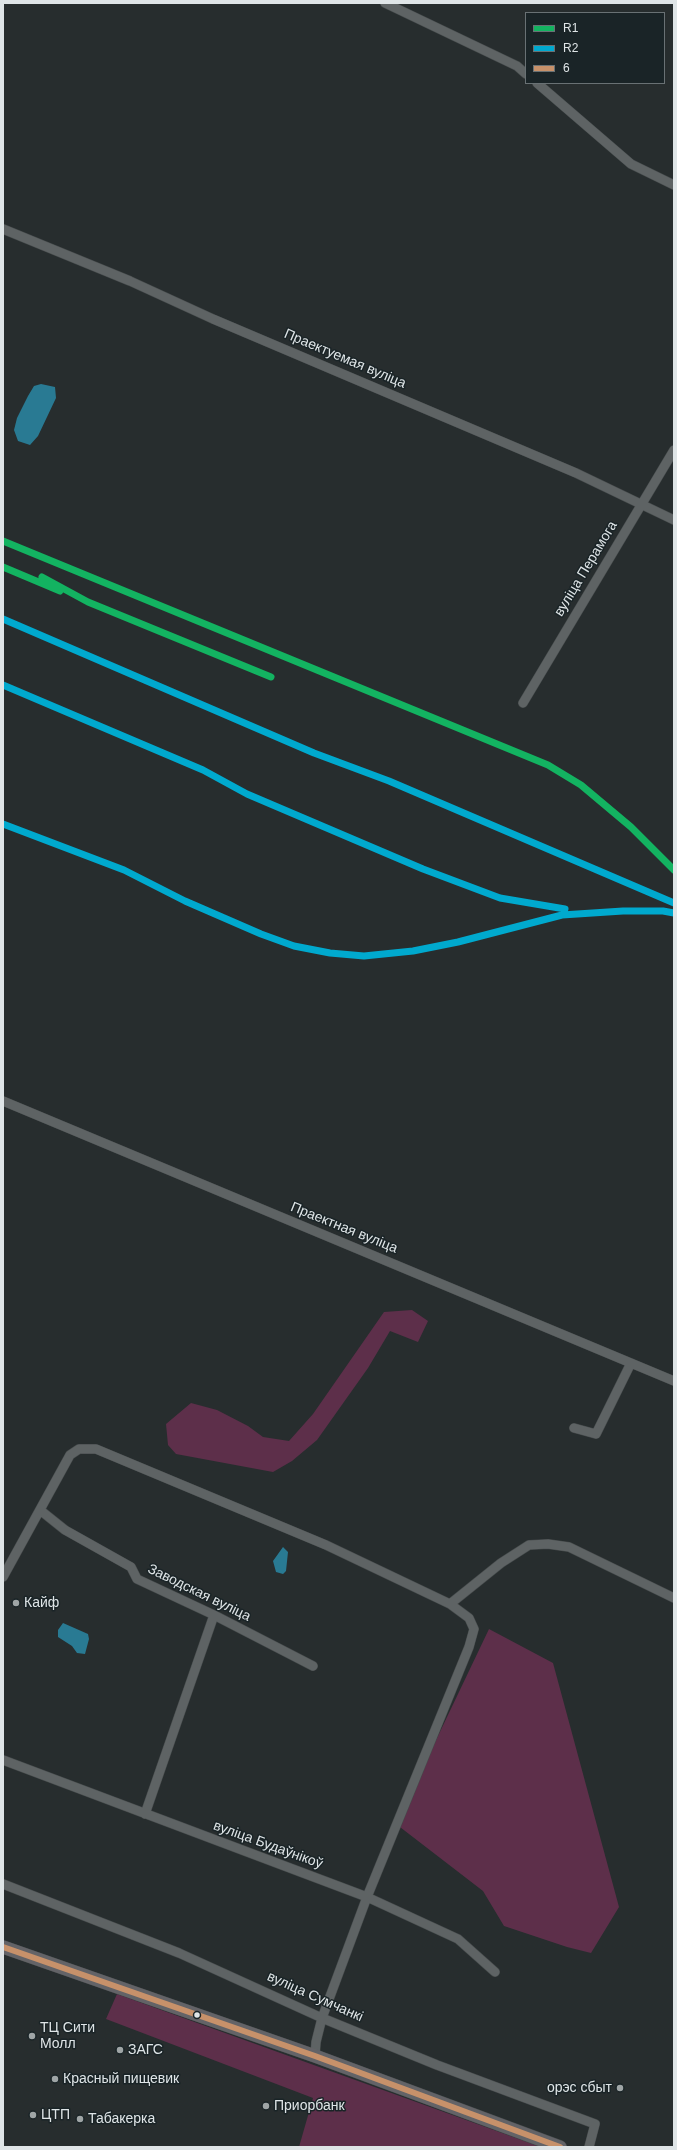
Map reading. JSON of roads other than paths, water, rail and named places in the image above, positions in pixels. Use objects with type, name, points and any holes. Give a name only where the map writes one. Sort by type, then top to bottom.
[{"type":"main road","points":[[3,1947],[315,2056],[560,2147]]},
{"type":"street","points":[[385,3],[517,66],[525,73]]},
{"type":"street","points":[[538,84],[631,164],[674,185]]},
{"type":"street","name":"Праектуемая вуліца","points":[[3,230],[130,281],[213,319],[576,473],[674,520]]},
{"type":"street","name":"вуліца Перамога","points":[[523,703],[674,450]]},
{"type":"street","name":"Праектная вуліца","points":[[3,1101],[674,1381]]},
{"type":"street","points":[[574,1428],[596,1434],[631,1363]]},
{"type":"street","points":[[3,1577],[70,1455],[78,1449],[96,1449],[326,1545],[450,1604],[469,1618],[474,1629],[469,1647],[367,1897],[322,2018],[315,2056]]},
{"type":"street","name":"Заводская вуліца","points":[[40,1510],[64,1530],[131,1567],[137,1579],[214,1615],[313,1666]]},
{"type":"street","points":[[450,1604],[501,1563],[529,1545],[548,1544],[569,1547],[674,1598]]},
{"type":"street","points":[[145,1814],[214,1615]]},
{"type":"street","name":"вуліца Будаўнікоў","points":[[3,1760],[367,1897],[458,1939],[495,1972]]},
{"type":"street","name":"вуліца Сумчанкі","points":[[3,1884],[179,1953],[322,2018],[437,2065],[595,2124],[589,2147]]},
{"type":"water","points":[[41,384],[55,387],[56,398],[38,436],[30,445],[18,441],[14,430],[17,418],[28,396],[34,386]]},
{"type":"water","points":[[283,1547],[288,1552],[286,1571],[283,1574],[276,1572],[273,1561]]},
{"type":"water","points":[[63,1623],[88,1634],[89,1639],[85,1654],[77,1653],[72,1646],[58,1637],[58,1630]]},
{"type":"place","name":"Кайф","points":[[16,1603]]},
{"type":"place","name":"ТЦ Сити Молл","points":[[32,2036]]},
{"type":"place","name":"ЗАГС","points":[[120,2050]]},
{"type":"place","name":"Красный пищевик","points":[[55,2079]]},
{"type":"place","name":"орэс сбыт","points":[[620,2088]]},
{"type":"place","name":"Приорбанк","points":[[266,2106]]},
{"type":"place","name":"ЦТП","points":[[33,2115]]},
{"type":"place","name":"Табакерка","points":[[80,2119]]}]
